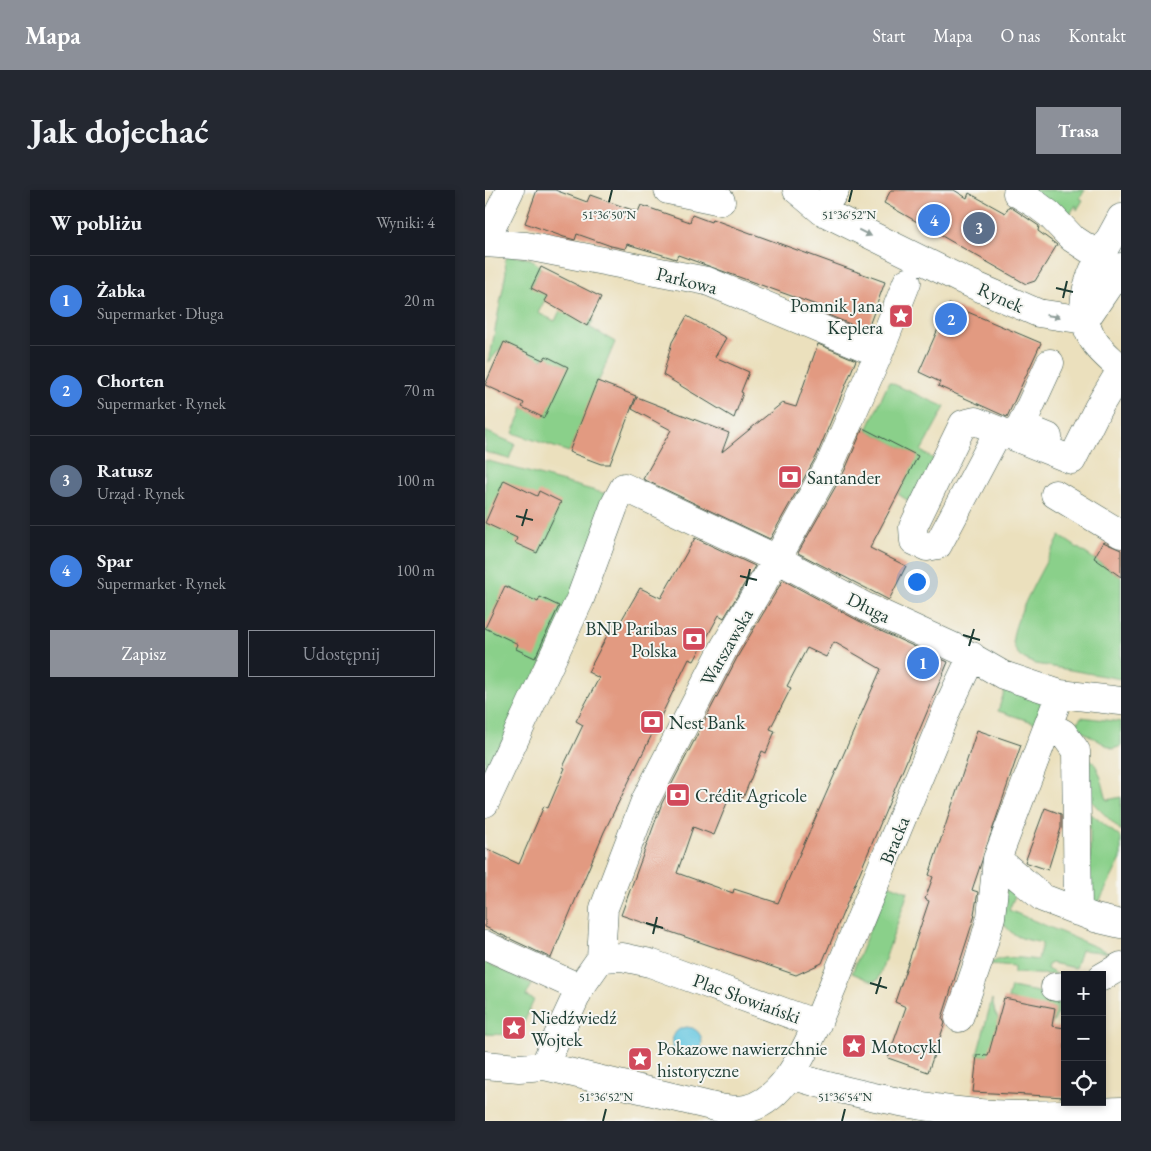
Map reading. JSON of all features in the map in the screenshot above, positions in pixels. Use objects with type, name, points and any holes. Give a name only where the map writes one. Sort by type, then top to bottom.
[{"type":"street","points":[[485,242],[510,190]]},
{"type":"street","points":[[668,190],[721,201]]},
{"type":"street","name":"Rynek","points":[[797,190],[828,201],[960,279],[1038,313],[1085,320]]},
{"type":"street","points":[[1017,194],[1049,214],[1072,238],[1111,262]]},
{"type":"street","points":[[1074,455],[1121,370],[1095,342],[1085,320],[1087,286],[1111,262],[1121,218]]},
{"type":"street","name":"Parkowa","points":[[485,242],[526,246],[707,281],[879,353]]},
{"type":"street","name":"Warszawska","points":[[601,958],[604,908],[645,801],[725,646],[777,559],[831,462],[879,353],[907,282]]},
{"type":"street","points":[[1051,363],[1021,426],[1074,455]]},
{"type":"street","points":[[999,430],[1074,455]]},
{"type":"street","name":"Długa","points":[[485,803],[580,598],[615,504],[624,487],[777,559],[866,606],[972,656],[1003,675],[1060,694],[1121,701]]},
{"type":"street","points":[[1055,494],[1121,534]]},
{"type":"street","name":"Bracka","points":[[817,1024],[948,707],[972,656]]},
{"type":"street","points":[[959,1018],[979,960],[991,917],[997,859],[1060,694]]},
{"type":"street","points":[[1048,725],[1063,733],[1076,751],[1078,912]]},
{"type":"street","points":[[997,859],[1043,898],[1078,912],[1121,924]]},
{"type":"street","points":[[485,945],[580,988]]},
{"type":"street","name":"Plac Słowiański","points":[[485,1065],[519,1068],[544,1066],[719,1108],[746,1109],[761,1113],[775,1091],[790,1075],[803,1054],[817,1024],[650,963],[622,957],[601,958]]},
{"type":"street","points":[[544,1066],[580,988],[601,958]]},
{"type":"street","points":[[1106,975],[1121,966]]},
{"type":"street","points":[[790,1075],[851,1092],[977,1112],[1025,1115],[1121,1112]]},
{"type":"green space","points":[[1030,190],[1085,190],[1080,198],[1083,200],[1077,210],[1076,205],[1070,214],[1072,219]]},
{"type":"green space","points":[[508,255],[531,259],[541,267],[531,287],[547,296],[538,313],[555,321],[563,304],[593,321],[589,327],[615,342],[569,452],[513,433],[522,412],[522,407],[544,417],[566,366],[545,358],[537,361],[505,343],[489,362],[506,272],[505,261]]},
{"type":"green space","points":[[889,382],[945,407],[921,451],[937,461],[919,508],[898,494],[917,456],[867,430]]},
{"type":"green space","points":[[485,431],[515,444],[509,459],[485,452]]},
{"type":"green space","points":[[485,460],[610,495],[576,593],[485,780]]},
{"type":"green space","points":[[1060,536],[1121,577],[1121,679],[1036,664],[1024,659],[1015,650],[1013,641],[1018,620]]},
{"type":"green space","points":[[1005,689],[1039,699],[1043,703],[1039,724],[998,711]]},
{"type":"green space","points":[[1081,717],[1121,722],[1121,746],[1113,749],[1078,729],[1076,725]]},
{"type":"green space","points":[[1084,755],[1097,768],[1107,800],[1121,797],[1121,831],[1085,795]]},
{"type":"green space","points":[[1090,813],[1121,838],[1121,859],[1096,908],[1090,902]]},
{"type":"green space","points":[[888,884],[908,892],[878,980],[873,982],[852,973]]},
{"type":"green space","points":[[1007,884],[1017,891],[1009,910],[1110,953],[1081,950],[1075,968],[1052,963],[1048,965],[1047,969],[1058,975],[1014,973],[1014,966],[989,964],[1007,958],[1038,960],[1042,943],[1024,939],[1014,934],[1002,921]]},
{"type":"green space","points":[[485,962],[532,984],[526,996],[534,1000],[522,1026],[513,1033],[485,1034]]},
{"type":"green space","points":[[1011,987],[1049,994],[1058,1000],[1058,1010],[1051,1026],[994,1057],[977,1055],[992,999],[995,1013],[1012,1043],[1015,1000],[1008,998]]},
{"type":"water","points":[[687,1027],[698,1031],[702,1042],[698,1053],[687,1057],[676,1053],[672,1042],[676,1031]]},
{"type":"building","points":[[537,190],[555,190],[587,202],[590,195],[638,212],[641,205],[690,222],[692,215],[711,222],[712,219],[885,282],[867,331],[828,315],[830,310],[678,255],[676,259],[627,244],[625,249],[577,234],[575,240],[525,223]]},
{"type":"building","points":[[891,190],[954,190],[967,198],[969,193],[1005,213],[1009,206],[1039,226],[1038,231],[1057,245],[1035,281],[1026,284],[884,203]]},
{"type":"building","points":[[541,267],[601,297],[587,326],[544,301],[547,296],[531,288]]},
{"type":"building","points":[[949,304],[1041,343],[1007,417],[938,386],[940,382],[919,372]]},
{"type":"building","points":[[687,316],[726,338],[715,357],[749,372],[734,418],[663,375],[672,342]]},
{"type":"building","points":[[504,342],[543,360],[546,356],[568,367],[544,418],[522,407],[524,403],[485,385]]},
{"type":"building","points":[[818,344],[856,360],[817,455],[770,539],[643,479],[671,430],[632,409],[637,397],[729,433],[722,452],[782,403],[796,407]]},
{"type":"building","points":[[597,381],[636,396],[610,464],[601,464],[569,452]]},
{"type":"building","points":[[863,428],[918,456],[870,548],[906,566],[889,600],[798,553],[845,470]]},
{"type":"building","points":[[504,480],[537,496],[539,491],[561,502],[537,553],[515,543],[517,538],[485,523]]},
{"type":"building","points":[[695,538],[755,566],[724,618],[719,615],[694,661],[689,659],[604,832],[551,958],[485,927],[485,848],[519,864],[544,806],[548,808],[565,768],[563,767],[583,725],[576,721],[599,678],[588,672],[613,624],[618,626],[640,588],[661,598]]},
{"type":"building","points":[[1103,542],[1121,550],[1121,577],[1094,558]]},
{"type":"building","points":[[783,580],[859,621],[948,662],[822,963],[796,975],[621,915],[662,803],[739,654]],"holes":[[[834,642],[881,669],[778,903],[734,889],[733,893],[677,873],[693,827],[714,835],[731,793],[743,798],[762,751],[766,753],[775,731],[770,729],[791,688],[787,686],[807,648],[826,657]]]},
{"type":"building","points":[[505,586],[538,602],[540,597],[559,606],[535,658],[516,649],[518,644],[485,628]]},
{"type":"building","points":[[977,730],[1021,745],[972,890],[978,892],[975,915],[942,1018],[945,1023],[928,1072],[888,1058],[906,1007],[895,1002],[929,901],[925,899],[933,877],[929,875]]},
{"type":"building","points":[[1045,808],[1061,814],[1061,828],[1048,870],[1025,862]]},
{"type":"building","points":[[1004,998],[1055,1008],[1052,1026],[1061,1027],[1061,1097],[973,1092],[977,1055],[988,1056]]},
{"type":"place","name":"Spar","points":[[934,220]]},
{"type":"place","name":"Ratusz","points":[[979,228]]},
{"type":"place","name":"Pomnik Jana Keplera","points":[[901,316]]},
{"type":"place","name":"Chorten","points":[[951,319]]},
{"type":"place","name":"Santander","points":[[790,477]]},
{"type":"place","name":"BNP Paribas Polska","points":[[694,639]]},
{"type":"place","name":"Żabka","points":[[923,663]]},
{"type":"place","name":"Nest Bank","points":[[652,722]]},
{"type":"place","name":"Crédit Agricole","points":[[678,795]]},
{"type":"place","name":"Niedźwiedź Wojtek","points":[[514,1028]]},
{"type":"place","name":"Motocykl","points":[[854,1046]]},
{"type":"place","name":"Pokazowe nawierzchnie historyczne","points":[[640,1059]]}]
